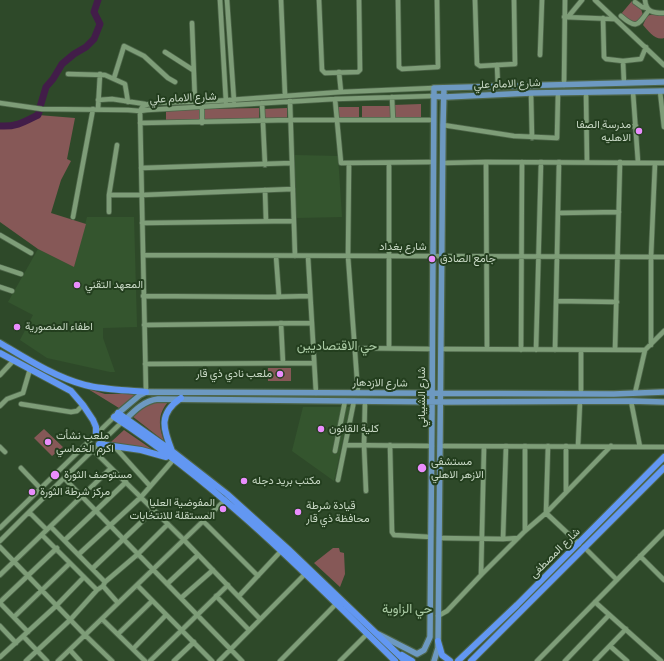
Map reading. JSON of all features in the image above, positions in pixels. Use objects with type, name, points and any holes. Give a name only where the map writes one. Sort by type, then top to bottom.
[{"type":"highway","points":[[0,343],[54,373],[73,381],[96,387],[146,392]]},
{"type":"highway","points":[[0,353],[71,391],[83,404],[94,420],[96,434]]},
{"type":"highway","points":[[172,451],[165,433],[164,424],[169,409],[181,398]]},
{"type":"highway","points":[[116,415],[172,451],[227,494],[282,548],[305,574],[395,661]]},
{"type":"highway","points":[[124,420],[225,500],[282,548],[405,661]]},
{"type":"highway","points":[[99,444],[150,451],[174,459]]},
{"type":"highway","name":"شارع المصطفى","points":[[458,661],[579,544],[664,457]]},
{"type":"highway","name":"شارع المصطفى","points":[[471,661],[664,468]]},
{"type":"highway","points":[[438,641],[442,655],[450,661]]},
{"type":"highway","points":[[389,647],[412,661]]},
{"type":"main road","name":"شارع الامام علي","points":[[434,88],[664,81]]},
{"type":"main road","name":"شارع الشيباني","points":[[376,633],[417,654],[424,650],[430,638],[434,88]]},
{"type":"main road","name":"شارع الشيباني","points":[[434,661],[437,653],[438,641],[444,88]]},
{"type":"main road","name":"شارع الامام علي","points":[[433,96],[445,97],[586,92],[633,92],[662,94]]},
{"type":"main road","name":"شارع الازدهار","points":[[146,392],[614,394],[664,392]]},
{"type":"main road","points":[[116,415],[140,394],[146,392]]},
{"type":"main road","points":[[273,392],[273,399]]},
{"type":"main road","points":[[553,394],[553,402]]},
{"type":"main road","name":"شارع الازدهار","points":[[124,420],[140,406],[152,400],[181,398],[432,402],[664,402]]},
{"type":"main road","points":[[431,572],[439,572]]},
{"type":"street","points":[[220,0],[226,106]]},
{"type":"street","points":[[227,0],[234,105]]},
{"type":"street","points":[[281,0],[285,95]]},
{"type":"street","points":[[319,0],[322,70],[324,73],[358,72],[360,70],[359,0]]},
{"type":"street","points":[[398,0],[399,67],[402,69],[438,67],[437,0]]},
{"type":"street","points":[[475,0],[477,64],[480,66],[515,64],[514,0]]},
{"type":"street","points":[[540,55],[542,0]]},
{"type":"street","points":[[564,85],[565,0]]},
{"type":"street","points":[[566,17],[582,0]]},
{"type":"street","points":[[595,0],[664,65]]},
{"type":"street","points":[[645,0],[648,9]]},
{"type":"street","points":[[635,2],[642,7],[664,13]]},
{"type":"street","points":[[621,16],[634,25],[640,21],[648,9]]},
{"type":"street","points":[[566,17],[615,19]]},
{"type":"street","points":[[603,18],[604,57],[609,60],[623,61],[641,59],[646,47]]},
{"type":"street","points":[[192,23],[195,102]]},
{"type":"street","points":[[114,78],[124,46],[144,56],[168,78],[175,82]]},
{"type":"street","points":[[165,52],[193,70]]},
{"type":"street","points":[[623,61],[624,83]]},
{"type":"street","points":[[497,65],[498,87]]},
{"type":"street","points":[[339,72],[341,92]]},
{"type":"street","points":[[68,74],[100,74],[114,78],[125,84],[128,102]]},
{"type":"street","points":[[73,217],[98,100],[100,74]]},
{"type":"street","name":"شارع الامام علي","points":[[140,111],[145,104],[195,102],[285,95],[434,88]]},
{"type":"street","points":[[586,92],[587,162]]},
{"type":"street","points":[[633,92],[638,162]]},
{"type":"street","points":[[531,93],[532,138]]},
{"type":"street","points":[[443,125],[514,136],[557,138],[558,93]]},
{"type":"street","points":[[662,94],[664,127]]},
{"type":"street","name":"شارع الامام علي","points":[[140,111],[290,101],[433,96]]},
{"type":"street","points":[[392,97],[392,120]]},
{"type":"street","points":[[98,100],[112,99],[145,104]]},
{"type":"street","points":[[335,99],[341,163],[433,162]]},
{"type":"street","points":[[290,101],[295,256]]},
{"type":"street","points":[[0,103],[42,109],[140,111],[146,392]]},
{"type":"street","points":[[262,103],[265,165]]},
{"type":"street","points":[[202,107],[202,123]]},
{"type":"street","points":[[140,123],[202,123],[291,120],[433,120]]},
{"type":"street","points":[[587,127],[636,126]]},
{"type":"street","points":[[108,212],[109,194],[117,145]]},
{"type":"street","points":[[486,162],[487,349]]},
{"type":"street","points":[[521,350],[522,162]]},
{"type":"street","points":[[536,350],[540,257],[541,162]]},
{"type":"street","points":[[556,350],[556,257],[559,162]]},
{"type":"street","points":[[615,350],[620,162]]},
{"type":"street","points":[[651,345],[651,257],[655,162]]},
{"type":"street","points":[[141,168],[292,163]]},
{"type":"street","points":[[349,163],[348,256],[358,392]]},
{"type":"street","points":[[389,163],[389,348]]},
{"type":"street","points":[[443,163],[664,163]]},
{"type":"street","points":[[109,194],[142,195],[293,189]]},
{"type":"street","points":[[264,190],[266,221]]},
{"type":"street","points":[[558,213],[619,212]]},
{"type":"street","points":[[142,224],[293,221]]},
{"type":"street","points":[[0,235],[32,253]]},
{"type":"street","name":"شارع بغداد","points":[[143,255],[664,257]]},
{"type":"street","points":[[276,256],[279,297]]},
{"type":"street","points":[[308,256],[316,393]]},
{"type":"street","points":[[0,267],[21,274]]},
{"type":"street","points":[[0,287],[12,291]]},
{"type":"street","points":[[144,296],[310,296]]},
{"type":"street","points":[[556,301],[616,302]]},
{"type":"street","points":[[144,325],[312,323]]},
{"type":"street","points":[[280,324],[284,363]]},
{"type":"street","points":[[635,393],[645,350],[664,331]]},
{"type":"street","points":[[354,348],[432,349]]},
{"type":"street","points":[[442,349],[645,350]]},
{"type":"street","points":[[581,350],[581,394]]},
{"type":"street","points":[[0,375],[14,360]]},
{"type":"street","points":[[145,364],[314,363]]},
{"type":"street","points":[[0,406],[7,399],[23,393],[30,368]]},
{"type":"street","points":[[335,451],[345,401]]},
{"type":"street","points":[[338,480],[354,401]]},
{"type":"street","points":[[365,401],[364,445],[366,491]]},
{"type":"street","points":[[631,401],[640,447]]},
{"type":"street","points":[[578,446],[580,402]]},
{"type":"street","points":[[21,404],[71,412],[78,411],[83,404]]},
{"type":"street","points":[[0,528],[116,415]]},
{"type":"street","points":[[0,541],[124,420]]},
{"type":"street","points":[[113,445],[150,486]]},
{"type":"street","points":[[346,445],[432,446]]},
{"type":"street","points":[[390,445],[392,532],[394,535],[431,536]]},
{"type":"street","points":[[440,446],[664,447]]},
{"type":"street","points":[[481,575],[484,446]]},
{"type":"street","points":[[504,539],[506,446]]},
{"type":"street","points":[[525,446],[525,531]]},
{"type":"street","points":[[548,446],[546,513],[579,544]]},
{"type":"street","points":[[566,446],[566,492]]},
{"type":"street","points":[[438,616],[447,611],[481,575],[525,531],[546,513],[611,446]]},
{"type":"street","points":[[0,447],[5,452]]},
{"type":"street","points":[[93,450],[184,540],[260,619]]},
{"type":"street","points":[[80,554],[140,497],[174,459]]},
{"type":"street","points":[[21,468],[40,488]]},
{"type":"street","points":[[0,575],[111,468]]},
{"type":"street","points":[[64,478],[242,661]]},
{"type":"street","points":[[65,540],[126,482]]},
{"type":"street","points":[[58,661],[225,500]]},
{"type":"street","points":[[25,503],[46,529]]},
{"type":"street","points":[[93,568],[154,510]]},
{"type":"street","points":[[203,521],[258,576]]},
{"type":"street","points":[[26,661],[70,620],[97,590],[138,554],[168,524]]},
{"type":"street","points":[[51,526],[93,568],[118,603]]},
{"type":"street","points":[[537,661],[664,532]]},
{"type":"street","points":[[42,535],[57,548],[97,590]]},
{"type":"street","points":[[439,538],[518,538]]},
{"type":"street","points":[[0,547],[85,636],[112,661]]},
{"type":"street","points":[[584,547],[617,580]]},
{"type":"street","points":[[28,632],[0,602],[57,548]]},
{"type":"street","points":[[239,596],[282,548]]},
{"type":"street","points":[[167,584],[198,555]]},
{"type":"street","points":[[640,556],[664,580]]},
{"type":"street","points":[[14,617],[70,563]]},
{"type":"street","points":[[181,598],[213,570]]},
{"type":"street","points":[[219,661],[305,574]]},
{"type":"street","points":[[0,657],[56,606],[84,577]]},
{"type":"street","points":[[137,585],[212,661]]},
{"type":"street","points":[[150,661],[228,585]]},
{"type":"street","points":[[216,596],[249,630]]},
{"type":"street","points":[[118,634],[152,601]]},
{"type":"street","points":[[595,602],[661,661]]},
{"type":"street","points":[[280,661],[336,604]]},
{"type":"street","points":[[133,648],[166,615]]},
{"type":"street","points":[[565,661],[609,615]]},
{"type":"street","points":[[102,619],[146,661]]},
{"type":"street","points":[[1,629],[16,643]]},
{"type":"street","points":[[596,661],[626,630]]},
{"type":"street","points":[[340,661],[367,634]]},
{"type":"street","points":[[23,636],[47,661]]},
{"type":"street","points":[[174,661],[194,642]]},
{"type":"street","points":[[610,646],[627,661]]},
{"type":"street","points":[[70,650],[80,661]]},
{"type":"shaded area","points":[[632,1],[641,9],[643,15],[639,21],[633,24],[621,14]]},
{"type":"shaded area","points":[[653,14],[664,16],[664,38],[661,39],[655,37],[643,25],[647,16]]},
{"type":"shaded area","points":[[421,104],[421,117],[393,117],[393,105]]},
{"type":"shaded area","points":[[362,106],[390,106],[390,117],[362,117]]},
{"type":"shaded area","points":[[337,107],[359,107],[359,118],[337,118]]},
{"type":"shaded area","points":[[259,108],[259,119],[205,121],[205,109]]},
{"type":"shaded area","points":[[287,108],[287,118],[265,119],[264,109]]},
{"type":"shaded area","points":[[166,110],[199,110],[200,120],[166,121]]},
{"type":"shaded area","points":[[38,115],[75,118],[67,159],[71,161],[61,180],[51,213],[86,224],[74,267],[38,249],[0,222],[0,126],[15,125]]},
{"type":"shaded area","points":[[294,155],[338,156],[342,217],[295,218],[296,190]]},
{"type":"shaded area","name":"المعهد التقني","points":[[87,217],[134,217],[137,327],[103,328],[103,338],[115,372],[47,358],[20,340],[33,315],[8,302],[38,249],[74,267]]},
{"type":"shaded area","name":"ملعب نادي ذي قار","points":[[268,368],[291,368],[291,381],[268,381]]},
{"type":"shaded area","points":[[88,389],[105,394],[137,394],[119,408]]},
{"type":"shaded area","points":[[157,402],[168,402],[162,411],[160,421],[164,441],[132,416],[142,408]]},
{"type":"shaded area","name":"كلية القانون","points":[[303,407],[350,407],[334,481],[292,451]]},
{"type":"shaded area","name":"ملعب نشأت اكرم الخماسي","points":[[44,429],[63,447],[52,456],[34,438]]},
{"type":"shaded area","points":[[124,430],[153,450],[111,442]]},
{"type":"shaded area","points":[[333,548],[339,548],[340,552],[344,553],[345,574],[340,587],[314,563]]},
{"type":"waterway","points":[[40,107],[46,87],[62,64],[74,54],[86,47],[94,39],[100,24],[94,12],[98,0]]},
{"type":"waterway","points":[[0,126],[11,126],[24,122],[38,115],[40,109]]},
{"type":"place","name":"مدرسة الصفا الاهليه","points":[[639,131]]},
{"type":"place","name":"جامع الصادق","points":[[432,259]]},
{"type":"place","name":"المعهد التقني","points":[[77,285]]},
{"type":"place","name":"اطفاء المنصورية","points":[[17,327]]},
{"type":"place","name":"ملعب نادي ذي قار","points":[[280,374]]},
{"type":"place","name":"كلية القانون","points":[[321,429]]},
{"type":"place","name":"ملعب نشأت اكرم الخماسي","points":[[48,442]]},
{"type":"place","name":"مستشفى الازهر الاهلي","points":[[422,468]]},
{"type":"place","name":"مستوصف الثورة","points":[[55,475]]},
{"type":"place","name":"مكتب بريد دجله","points":[[244,481]]},
{"type":"place","name":"مركز شرطة الثورة","points":[[32,492]]},
{"type":"place","name":"المفوضية العليا المستقلة للانتخابات","points":[[223,509]]},
{"type":"place","name":"قيادة شرطة محافظة ذي قار","points":[[298,512]]},
{"type":"district","name":"حي الاقتصاديين","points":[[337,346]]},
{"type":"district","name":"حي الزاوية","points":[[407,609]]}]
